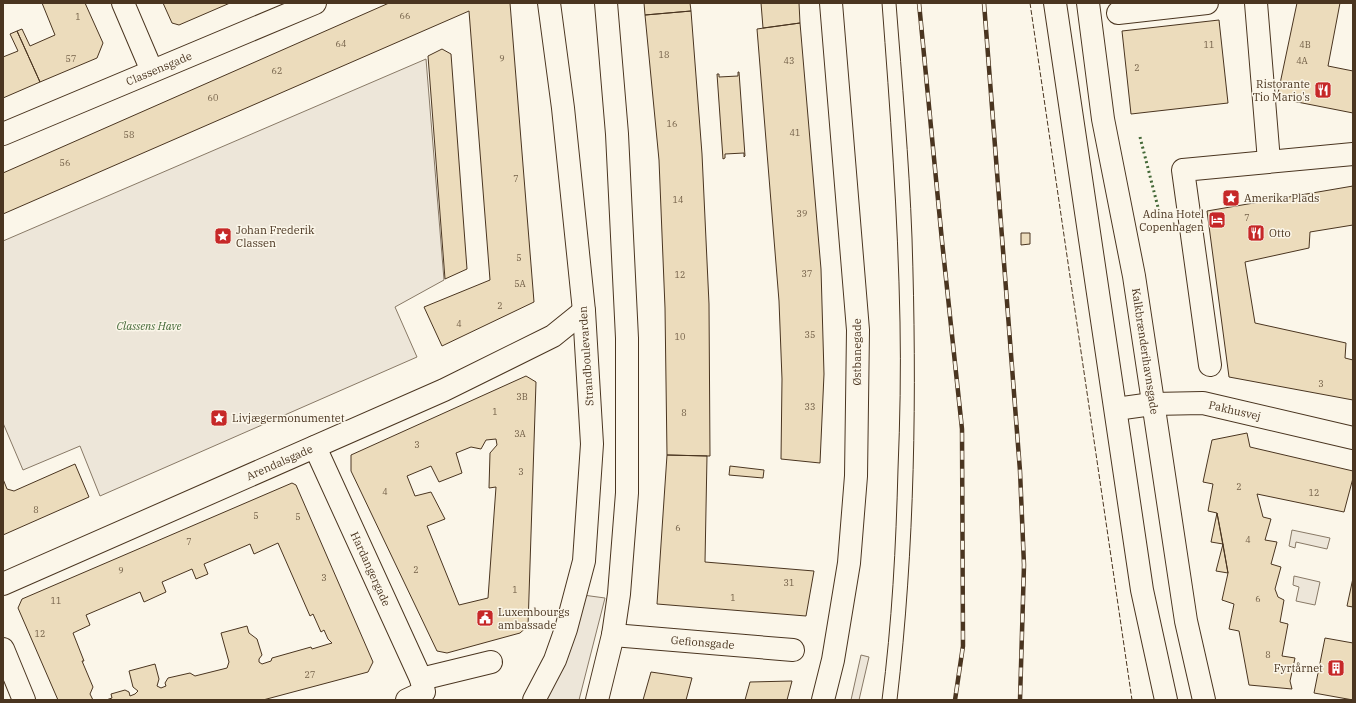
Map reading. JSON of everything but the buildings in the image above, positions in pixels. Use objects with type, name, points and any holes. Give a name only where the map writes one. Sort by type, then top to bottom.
[{"type":"street","points":[[123,3],[152,71]]},
{"type":"street","name":"Classensgade","points":[[3,134],[315,3]]},
{"type":"street","name":"Strandboulevarden","points":[[534,700],[555,660],[566,629],[584,561],[592,444],[584,311],[563,108],[549,3]]},
{"type":"street","points":[[597,700],[613,635],[619,594],[627,493],[627,338],[618,134],[606,3]]},
{"type":"street","name":"Østbanegade","points":[[824,700],[833,660],[849,563],[856,476],[858,338],[831,3]]},
{"type":"street","points":[[1055,3],[1142,590],[1166,700]]},
{"type":"street","name":"Kalkbrænderihavnsgade","points":[[1088,3],[1103,119],[1134,276],[1152,404],[1186,621],[1204,700]]},
{"type":"street","points":[[1118,13],[1207,3]]},
{"type":"street","points":[[1256,3],[1269,162]]},
{"type":"street","points":[[1210,365],[1183,170],[1353,154]]},
{"type":"street","name":"Arendalsgade","points":[[3,584],[444,390],[553,336],[584,311]]},
{"type":"street","points":[[553,336],[586,340]]},
{"type":"street","name":"Pakhusvej","points":[[1116,409],[1152,404],[1203,403],[1353,438]]},
{"type":"street","name":"Hardangergade","points":[[315,447],[417,690]]},
{"type":"street","name":"Gefionsgade","points":[[613,635],[793,650]]},
{"type":"street","points":[[3,649],[24,700]]},
{"type":"street","points":[[417,690],[491,662]]},
{"type":"green space","name":"Classens Have","points":[[426,59],[444,280],[395,307],[417,357],[100,496],[80,446],[23,470],[3,423],[3,241]]},
{"type":"green space","points":[[1292,530],[1330,538],[1327,549],[1296,542],[1295,548],[1289,546]]},
{"type":"green space","points":[[1294,576],[1320,582],[1315,605],[1296,601],[1299,587],[1293,585]]},
{"type":"green space","points":[[583,595],[605,598],[579,700],[543,700]]},
{"type":"green space","points":[[861,655],[869,657],[859,700],[851,700]]},
{"type":"tram line","points":[[882,3],[896,202],[900,359],[895,556],[882,700]]},
{"type":"tram line","points":[[896,3],[911,208],[914,296],[914,412],[911,527],[908,585],[897,700]]},
{"type":"railway","points":[[919,3],[962,429],[963,646],[955,700]]},
{"type":"railway","points":[[984,3],[1020,471],[1024,565],[1020,700]]},
{"type":"hedge","points":[[1140,137],[1161,219]]},
{"type":"fence","points":[[1030,3],[1132,700]]},
{"type":"place","name":"Ristorante Tio Mario's","points":[[1323,90]]},
{"type":"place","name":"Amerika Plads","points":[[1231,198]]},
{"type":"place","name":"Adina Hotel Copenhagen","points":[[1217,220]]},
{"type":"place","name":"Otto","points":[[1256,233]]},
{"type":"place","name":"Johan Frederik Classen","points":[[223,236]]},
{"type":"place","name":"Livjægermonumentet","points":[[219,418]]},
{"type":"place","name":"Luxembourgs ambassade","points":[[485,618]]},
{"type":"place","name":"Fyrtårnet","points":[[1336,668]]}]
